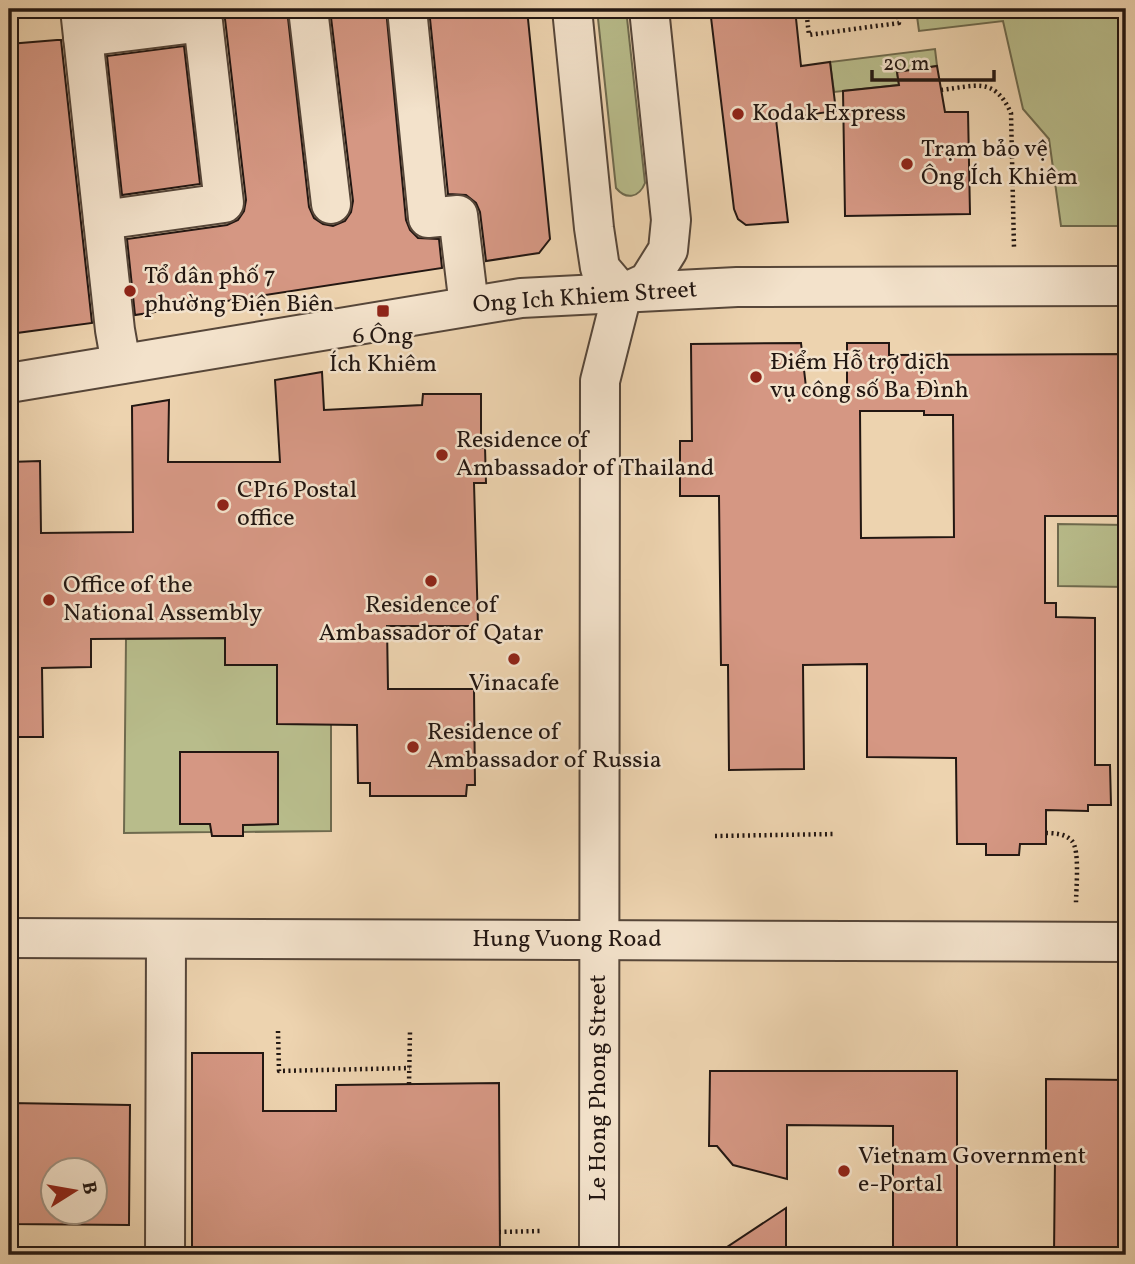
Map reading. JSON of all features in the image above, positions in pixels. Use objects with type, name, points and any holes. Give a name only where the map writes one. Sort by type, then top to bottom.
[{"type":"street","points":[[308,9],[331,204]]},
{"type":"street","points":[[407,9],[428,218],[458,215],[469,306]]},
{"type":"street","points":[[572,9],[600,268],[622,294],[648,282],[668,250],[671,220],[649,9]]},
{"type":"street","points":[[103,220],[224,203],[203,22],[81,23],[103,220],[121,364]]},
{"type":"street","name":"Ong Ich Khiem Street","points":[[9,383],[521,298],[737,287],[1126,286]]},
{"type":"street","name":"Le Hong Phong Street","points":[[599,1255],[600,381],[622,294]]},
{"type":"street","name":"Hung Vuong Road","points":[[9,938],[1126,942]]},
{"type":"street","points":[[165,1255],[166,940]]},
{"type":"path","points":[[806,9],[809,35],[899,23],[897,9]]},
{"type":"path","points":[[941,90],[984,85],[1003,94],[1011,113],[1015,286]]},
{"type":"path","points":[[1046,833],[1060,834],[1073,842],[1076,852],[1076,942]]},
{"type":"path","points":[[715,836],[835,834]]},
{"type":"path","points":[[278,1031],[279,1071],[410,1068]]},
{"type":"path","points":[[409,1084],[410,1032]]},
{"type":"path","points":[[499,1232],[541,1231]]},
{"type":"green space","points":[[597,9],[626,9],[645,183],[639,192],[632,196],[616,188]]},
{"type":"green space","points":[[916,9],[1126,9],[1126,226],[1061,226],[1049,139],[1023,109],[1003,21],[919,31]]},
{"type":"green space","points":[[935,49],[937,66],[897,72],[899,85],[834,92],[830,62]]},
{"type":"green space","points":[[1058,524],[1126,525],[1126,587],[1058,586]]},
{"type":"green space","points":[[225,638],[225,665],[277,665],[277,700],[331,662],[331,831],[243,832],[243,825],[278,824],[278,752],[181,752],[180,824],[212,824],[211,832],[124,833],[126,639]]},
{"type":"building","points":[[220,9],[287,9],[309,207],[314,218],[333,226],[345,221],[351,212],[353,201],[330,9],[386,9],[406,220],[410,230],[418,238],[439,239],[442,268],[135,315],[127,239],[227,225],[238,220],[244,211],[246,200],[225,19]]},
{"type":"building","points":[[429,9],[527,9],[550,239],[539,253],[486,261],[480,212],[476,203],[466,195],[448,194]]},
{"type":"building","points":[[710,9],[795,9],[801,66],[830,62],[836,111],[776,119],[788,222],[746,225],[738,219],[734,209]]},
{"type":"building","points":[[61,40],[92,323],[9,334],[9,44]]},
{"type":"building","points":[[184,46],[200,184],[122,195],[107,56]]},
{"type":"building","name":"Trạm bảo vệ Ông Ích Khiêm","points":[[937,66],[945,112],[968,112],[970,214],[845,216],[843,91],[899,85],[897,72]]},
{"type":"building","points":[[801,343],[807,396],[847,394],[847,343],[889,343],[889,355],[1126,354],[1126,516],[1045,516],[1045,603],[1056,603],[1056,617],[1095,618],[1095,765],[1110,765],[1111,805],[1088,805],[1088,811],[1046,810],[1046,844],[1020,844],[1019,855],[986,855],[986,844],[957,844],[956,758],[867,757],[867,664],[803,665],[804,769],[729,770],[728,665],[721,665],[719,496],[680,496],[680,441],[692,441],[691,344]],"holes":[[[860,411],[924,411],[924,415],[953,415],[954,537],[861,538]]]},
{"type":"building","points":[[322,372],[324,410],[422,405],[423,394],[481,394],[481,448],[485,447],[486,483],[474,483],[478,626],[387,626],[388,689],[474,689],[475,785],[467,785],[466,796],[370,796],[370,783],[358,783],[357,725],[277,724],[277,665],[225,665],[225,638],[91,639],[91,667],[42,668],[43,737],[9,737],[9,462],[40,461],[41,533],[133,532],[132,406],[169,400],[168,462],[280,462],[275,380]]},
{"type":"building","points":[[180,752],[278,752],[278,824],[243,825],[243,836],[212,836],[210,824],[180,824]]},
{"type":"building","points":[[192,1053],[263,1053],[263,1111],[336,1111],[336,1085],[499,1083],[500,1255],[192,1255]]},
{"type":"building","points":[[710,1071],[957,1071],[957,1255],[893,1255],[893,1126],[787,1125],[787,1179],[733,1165],[717,1146],[709,1146]]},
{"type":"building","points":[[1046,1079],[1126,1080],[1126,1255],[1054,1255],[1055,1158],[1046,1158]]},
{"type":"building","points":[[9,1103],[130,1105],[129,1225],[108,1225],[108,1156],[38,1156],[38,1224],[9,1224]]},
{"type":"building","points":[[786,1208],[786,1255],[715,1255]]},
{"type":"place","name":"Kodak Express","points":[[738,114]]},
{"type":"place","name":"Trạm bảo vệ Ông Ích Khiêm","points":[[907,164]]},
{"type":"place","name":"Tổ dân phố 7 phường Điện Biên","points":[[130,291]]},
{"type":"place","name":"6 Ông Ích Khiêm","points":[[383,311]]},
{"type":"place","name":"Điểm Hỗ trợ dịch vụ công số Ba Đình","points":[[756,377]]},
{"type":"place","name":"Residence of Ambassador of Thailand","points":[[442,455]]},
{"type":"place","name":"CP16 Postal office","points":[[223,505]]},
{"type":"place","name":"Residence of Ambassador of Qatar","points":[[431,581]]},
{"type":"place","name":"Office of the National Assembly","points":[[49,600]]},
{"type":"place","name":"Vinacafe","points":[[514,659]]},
{"type":"place","name":"Residence of Ambassador of Russia","points":[[413,747]]},
{"type":"place","name":"Vietnam Government e-Portal","points":[[844,1171]]}]
